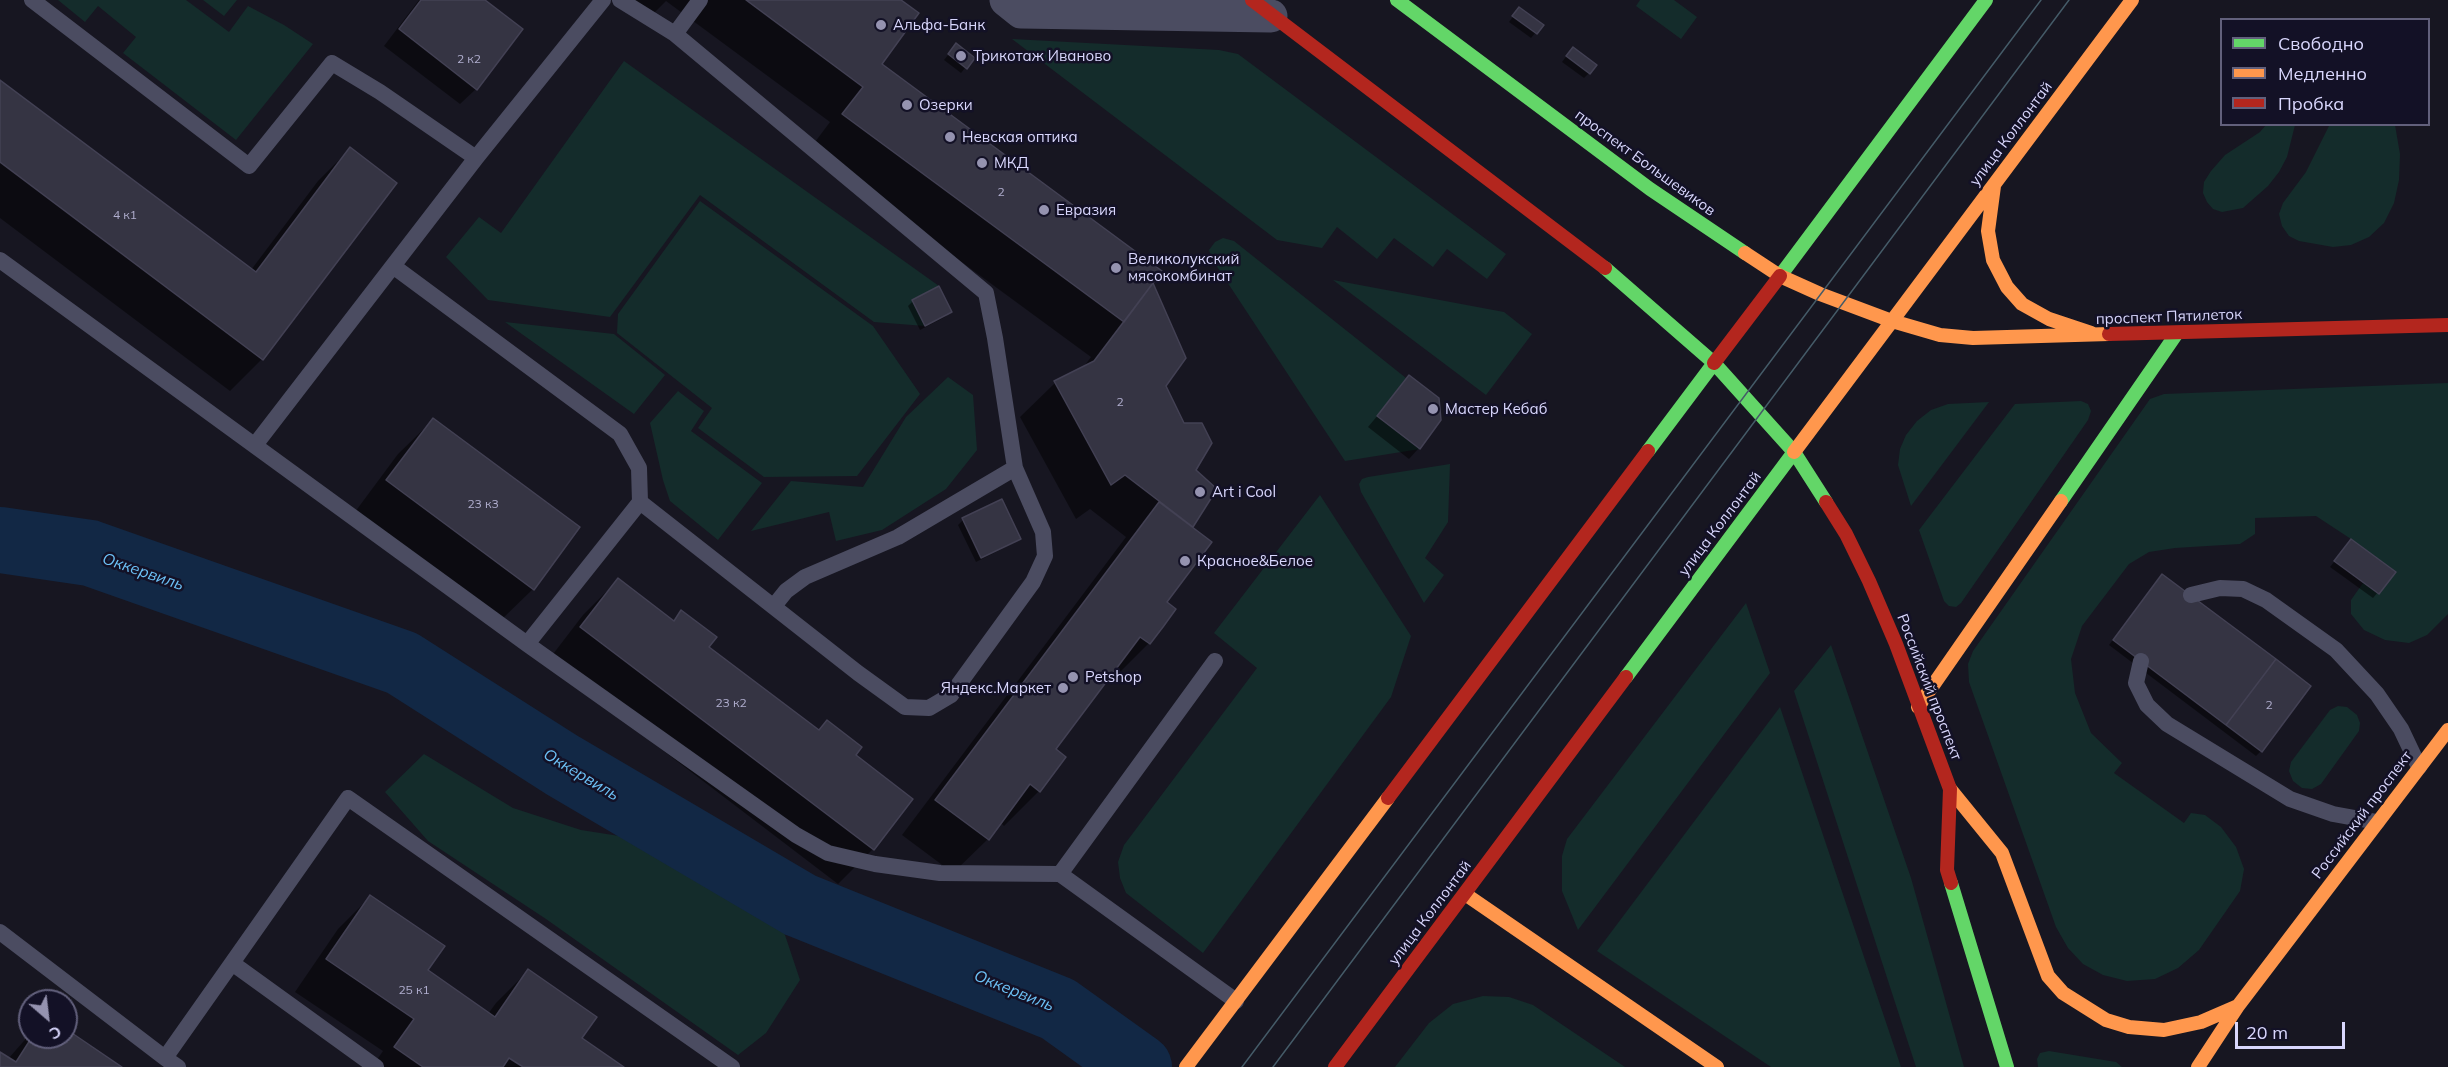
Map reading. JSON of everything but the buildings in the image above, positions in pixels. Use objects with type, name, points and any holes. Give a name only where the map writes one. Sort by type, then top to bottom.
[{"type":"main road","name":"проспект Большевиков","points":[[1396,0],[1650,189],[1718,236],[1780,276],[1892,321]]},
{"type":"main road","points":[[1186,1067],[1986,0]]},
{"type":"main road","name":"улица Коллонтай","points":[[1335,1067],[2132,0]]},
{"type":"main road","points":[[1261,8],[1596,261],[1714,363]]},
{"type":"main road","points":[[1994,185],[1988,231],[1994,260],[2007,287],[2022,304],[2049,319],[2098,336]]},
{"type":"main road","name":"проспект Пятилеток","points":[[1892,321],[1940,336],[1973,338],[2448,325]]},
{"type":"main road","points":[[1918,707],[2177,333]]},
{"type":"main road","name":"Российский проспект","points":[[1714,363],[1794,452],[1846,534],[1869,581],[1950,789],[1947,870],[2007,1067]]},
{"type":"main road","name":"Российский проспект","points":[[2198,1067],[2238,1006],[2448,730]]},
{"type":"main road","points":[[1950,789],[2002,853],[2048,976],[2063,993],[2106,1020],[2129,1027],[2164,1030],[2201,1022],[2238,1006]]},
{"type":"main road","points":[[1465,894],[1717,1067]]},
{"type":"street","points":[[1006,0],[1021,12],[1261,8]]},
{"type":"lane","points":[[32,0],[249,166],[333,63],[380,92],[476,158]]},
{"type":"lane","points":[[255,445],[476,158],[603,0]]},
{"type":"lane","points":[[620,0],[675,34],[986,293],[1015,468],[1043,532],[1045,556],[1033,582],[951,695],[929,708],[905,707],[858,673],[640,502]]},
{"type":"lane","points":[[675,34],[700,0]]},
{"type":"lane","points":[[0,260],[527,644],[796,835],[828,853],[875,864],[939,873],[1060,874],[1236,1001]]},
{"type":"lane","points":[[393,266],[620,434],[639,468],[640,502],[527,644]]},
{"type":"lane","points":[[774,606],[786,591],[805,577],[897,537],[1015,468]]},
{"type":"lane","points":[[2190,595],[2220,588],[2243,589],[2266,600],[2336,650],[2377,694],[2401,729],[2419,767]]},
{"type":"lane","points":[[1060,874],[1215,661]]},
{"type":"lane","points":[[2141,661],[2136,683],[2147,705],[2167,724],[2290,800],[2333,814],[2377,822]]},
{"type":"lane","points":[[0,932],[172,1062],[232,963],[348,798],[732,1067]]},
{"type":"lane","points":[[232,963],[376,1067]]},
{"type":"green space","points":[[58,0],[186,0],[229,32],[248,6],[313,44],[236,140],[123,53],[136,37],[98,6],[85,22]]},
{"type":"green space","points":[[203,0],[237,0],[224,16]]},
{"type":"green space","points":[[1640,0],[1674,0],[1697,17],[1681,39],[1636,6]]},
{"type":"green space","points":[[1012,39],[1219,50],[1238,54],[1506,254],[1487,279],[1447,249],[1433,267],[1394,238],[1377,259],[1337,227],[1322,248],[1277,240]]},
{"type":"green space","points":[[624,61],[939,286],[912,300],[925,326],[874,322],[700,195],[610,317],[488,300],[446,257],[479,217],[501,233]]},
{"type":"green space","points":[[2265,126],[2295,126],[2287,157],[2279,172],[2268,186],[2243,208],[2222,212],[2213,209],[2203,193],[2204,182],[2225,155],[2260,132]]},
{"type":"green space","points":[[2329,126],[2395,126],[2400,154],[2399,180],[2394,203],[2384,223],[2369,237],[2351,245],[2333,247],[2299,241],[2289,236],[2282,226],[2279,214],[2283,203],[2306,172]]},
{"type":"green space","points":[[700,201],[873,326],[920,394],[857,476],[764,477],[698,428],[712,408],[617,333],[618,314]]},
{"type":"green space","points":[[1223,238],[1234,241],[1406,378],[1377,416],[1420,449],[1345,461],[1212,259],[1209,250],[1215,242]]},
{"type":"green space","points":[[1333,280],[1504,312],[1532,334],[1486,395]]},
{"type":"green space","points":[[505,322],[614,334],[665,375],[634,414]]},
{"type":"green space","points":[[948,377],[973,395],[977,450],[946,489],[882,530],[836,541],[829,512],[751,531],[791,481],[863,487],[906,417]]},
{"type":"green space","points":[[2448,383],[2448,614],[2427,635],[2409,643],[2385,640],[2364,630],[2351,614],[2351,600],[2363,583],[2379,594],[2396,572],[2316,516],[2255,518],[2255,534],[2240,544],[2149,552],[2129,564],[2082,626],[2071,659],[2075,693],[2091,733],[2122,763],[2114,773],[2184,823],[2191,813],[2205,815],[2221,827],[2236,847],[2244,869],[2240,891],[2199,950],[2178,968],[2155,979],[2127,981],[2103,975],[2083,964],[2068,948],[2056,927],[1969,682],[1968,664],[1973,651],[2150,399],[2164,394]]},
{"type":"green space","points":[[678,391],[704,411],[691,431],[762,483],[718,540],[670,501],[663,480],[650,423]]},
{"type":"green space","points":[[2081,401],[2088,404],[2091,411],[2088,420],[1961,603],[1956,607],[1949,606],[1944,601],[1919,530],[2015,404]]},
{"type":"green space","points":[[1989,402],[1911,506],[1898,465],[1900,449],[1906,435],[1917,421],[1931,410],[1948,404]]},
{"type":"green space","points":[[1450,464],[1448,522],[1425,558],[1444,575],[1424,603],[1361,492],[1359,484],[1362,479],[1368,477]]},
{"type":"green space","points":[[1320,495],[1411,636],[1391,697],[1203,953],[1126,893],[1120,878],[1118,862],[1124,845],[1257,668],[1214,633]]},
{"type":"green space","points":[[1746,603],[1770,673],[1578,930],[1562,891],[1562,856],[1567,839]]},
{"type":"green space","points":[[1831,645],[1911,878],[1964,1067],[1916,1067],[1794,691]]},
{"type":"green space","points":[[2338,706],[2347,707],[2357,715],[2360,723],[2359,731],[2321,784],[2312,789],[2302,788],[2293,781],[2289,771],[2291,762],[2330,710]]},
{"type":"green space","points":[[1780,707],[1901,1067],[1771,1067],[1597,951]]},
{"type":"green space","points":[[424,754],[513,808],[581,830],[651,841],[778,914],[800,980],[766,1033],[738,1055],[546,919],[428,841],[385,792]]},
{"type":"green space","points":[[1483,996],[1509,997],[1533,1005],[1625,1067],[1395,1067],[1429,1023],[1453,1004]]},
{"type":"green space","points":[[2049,1051],[2116,1062],[2122,1067],[2038,1067],[2037,1059],[2040,1053]]},
{"type":"waterway","name":"Оккервиль","points":[[0,540],[90,553],[402,663],[562,765],[800,905],[1058,1009],[1139,1067]]},
{"type":"tram line","points":[[1242,1067],[2041,0]]},
{"type":"tram line","points":[[1273,1067],[2069,0]]},
{"type":"traffic: fast","points":[[1397,0],[1650,189],[1745,253]]},
{"type":"traffic: fast","points":[[1780,276],[1986,0]]},
{"type":"traffic: fast","points":[[1605,268],[1714,363],[1794,452],[1826,502]]},
{"type":"traffic: fast","points":[[2061,501],[2177,333]]},
{"type":"traffic: fast","points":[[1648,451],[1714,363]]},
{"type":"traffic: fast","points":[[1626,677],[1794,452]]},
{"type":"traffic: fast","points":[[1951,883],[2007,1067]]},
{"type":"traffic: slow","points":[[1892,321],[2132,0]]},
{"type":"traffic: slow","points":[[1994,186],[1988,231],[1993,260],[2007,287],[2022,304],[2049,319],[2091,333]]},
{"type":"traffic: slow","points":[[1745,253],[1780,276],[1820,294],[1892,321],[1940,335],[1973,338],[2109,334]]},
{"type":"traffic: slow","points":[[1794,452],[1892,321]]},
{"type":"traffic: slow","points":[[1918,707],[2061,501]]},
{"type":"traffic: slow","points":[[2198,1067],[2238,1006],[2448,730]]},
{"type":"traffic: slow","points":[[1950,789],[2002,853],[2048,976],[2063,993],[2106,1020],[2129,1027],[2164,1030],[2201,1022],[2238,1006]]},
{"type":"traffic: slow","points":[[1186,1067],[1388,798]]},
{"type":"traffic: slow","points":[[1465,894],[1717,1067]]},
{"type":"traffic: jam","points":[[1252,0],[1605,268]]},
{"type":"traffic: jam","points":[[1714,363],[1780,276]]},
{"type":"traffic: jam","points":[[2109,334],[2448,325]]},
{"type":"traffic: jam","points":[[1388,798],[1648,451]]},
{"type":"traffic: jam","points":[[1826,502],[1846,534],[1869,581],[1896,644],[1950,789],[1947,870],[1951,883]]},
{"type":"traffic: jam","points":[[1335,1067],[1626,677]]},
{"type":"place","name":"Альфа-Банк","points":[[881,25]]},
{"type":"place","name":"Трикотаж Иваново","points":[[961,56]]},
{"type":"place","name":"Озерки","points":[[907,105]]},
{"type":"place","name":"Невская оптика","points":[[950,137]]},
{"type":"place","name":"МКД","points":[[982,163]]},
{"type":"place","name":"Евразия","points":[[1044,210]]},
{"type":"place","name":"Великолукский мясокомбинат","points":[[1116,268]]},
{"type":"place","name":"Мастер Кебаб","points":[[1433,409]]},
{"type":"place","name":"Art i Cool","points":[[1200,492]]},
{"type":"place","name":"Красное&Белое","points":[[1185,561]]},
{"type":"place","name":"Petshop","points":[[1073,677]]},
{"type":"place","name":"Яндекс.Маркет","points":[[1063,688]]}]
